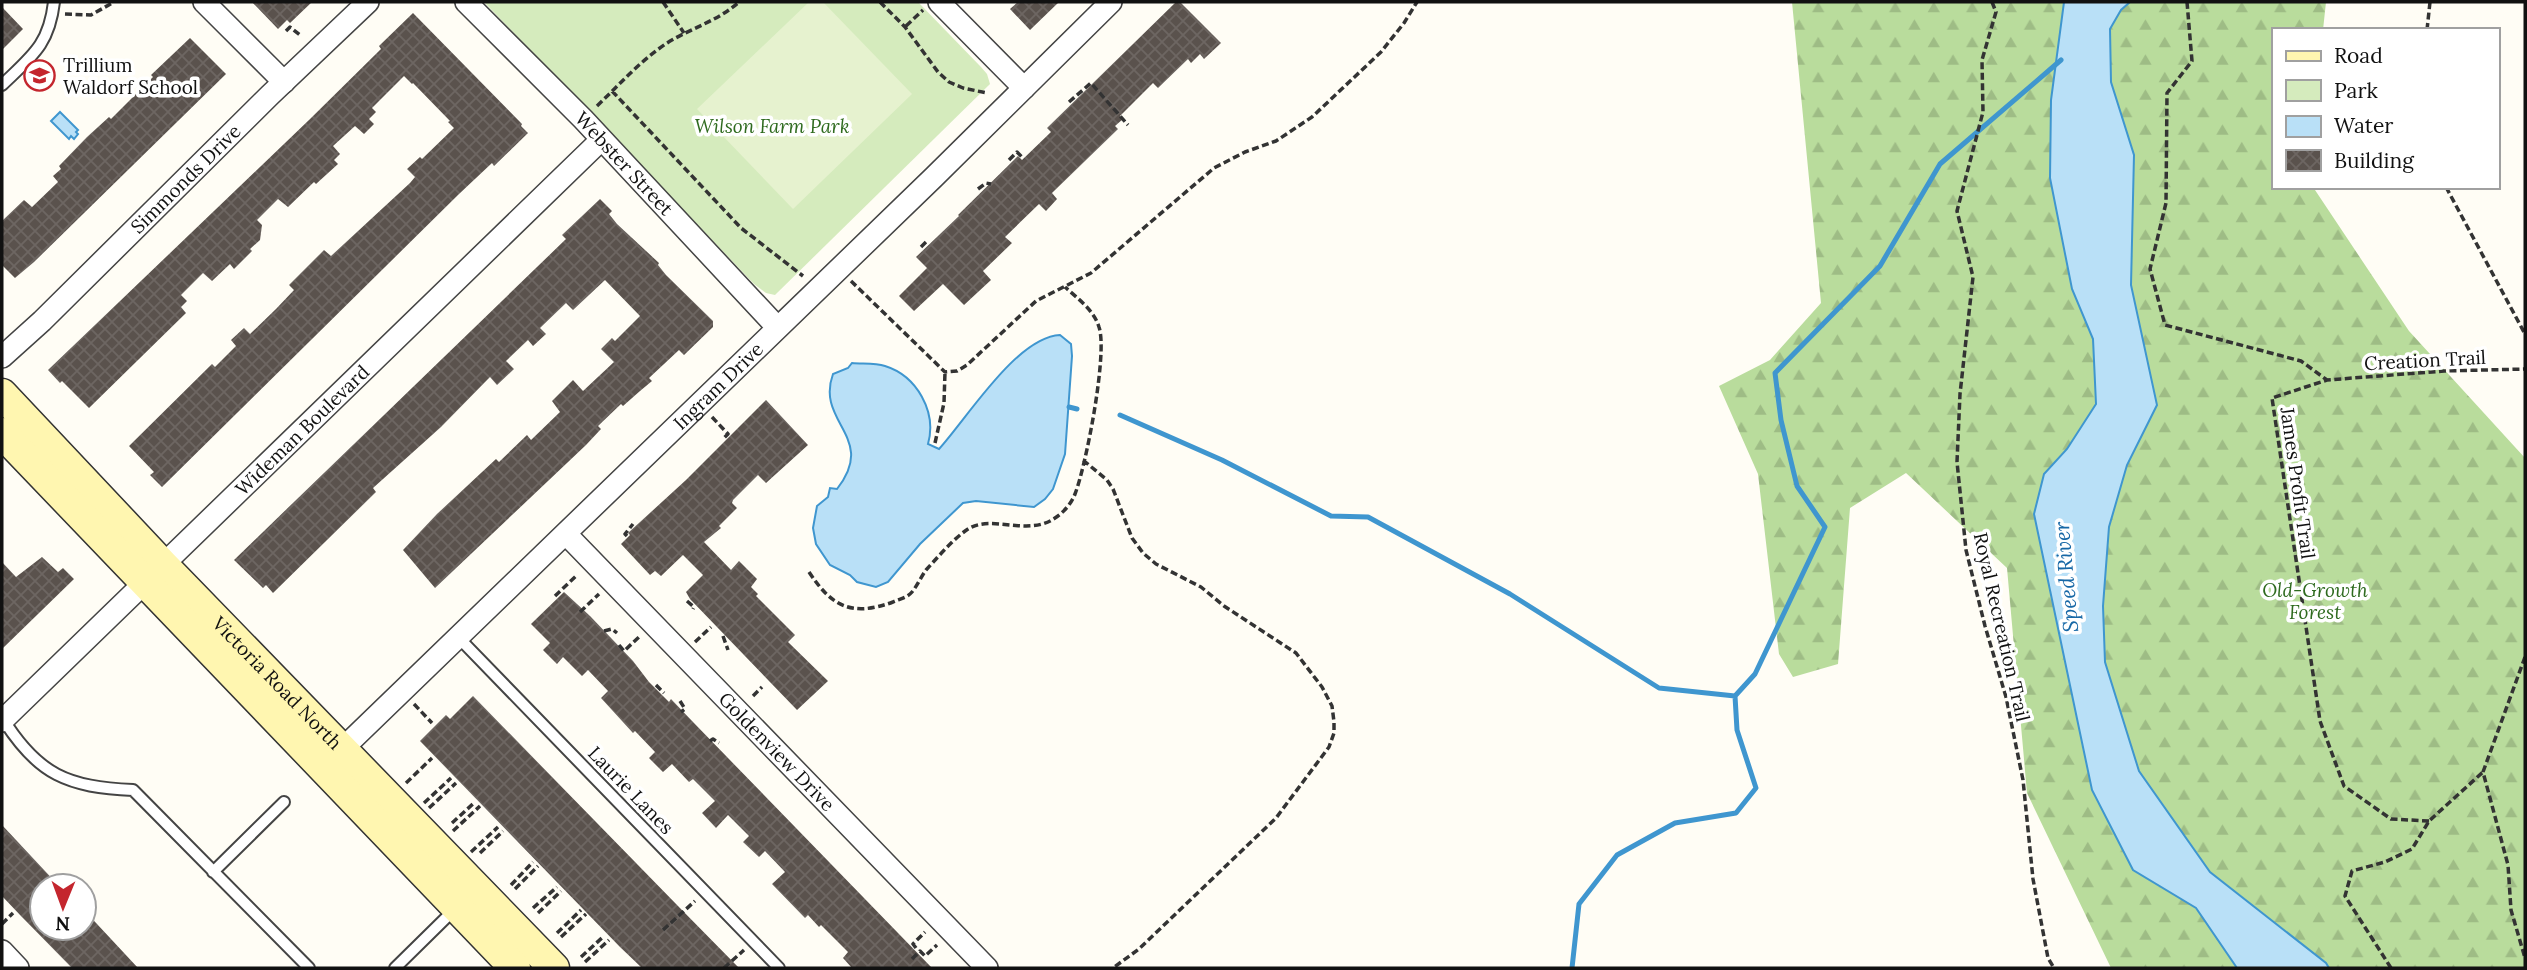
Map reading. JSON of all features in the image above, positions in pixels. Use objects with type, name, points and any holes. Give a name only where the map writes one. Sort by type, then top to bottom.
[{"type":"main road","name":"Victoria Road North","points":[[2,394],[154,575]]},
{"type":"main road","name":"Victoria Road North","points":[[2,433],[154,575],[333,758],[456,908],[515,968]]},
{"type":"main road","name":"Victoria Road North","points":[[333,758],[404,813],[456,848],[567,963]]},
{"type":"street","points":[[204,2],[284,82]]},
{"type":"street","name":"Simmonds Drive","points":[[2,357],[368,2]]},
{"type":"street","name":"Webster Street","points":[[466,2],[583,119],[777,327]]},
{"type":"street","points":[[939,2],[1024,88]]},
{"type":"street","name":"Ingram Drive","points":[[333,758],[1111,2]]},
{"type":"street","name":"Wideman Boulevard","points":[[3,720],[601,140]]},
{"type":"street","name":"Goldenview Drive","points":[[566,534],[987,968]]},
{"type":"street","points":[[2,951],[18,968]]},
{"type":"lane","points":[[2,85],[39,50],[51,25],[54,8]]},
{"type":"lane","name":"Laurie Lanes","points":[[458,637],[779,968]]},
{"type":"lane","points":[[3,720],[19,745],[37,763],[67,781],[99,789],[133,790],[309,968]]},
{"type":"lane","points":[[213,872],[284,802]]},
{"type":"lane","points":[[396,968],[456,908]]},
{"type":"path","points":[[54,8],[91,15],[114,2]]},
{"type":"path","points":[[663,2],[684,33]]},
{"type":"path","points":[[583,119],[638,64],[684,33],[716,19],[739,2]]},
{"type":"path","points":[[880,2],[905,27],[938,72],[949,82],[987,93]]},
{"type":"path","points":[[905,27],[932,2]]},
{"type":"path","points":[[945,372],[957,371],[967,365],[1036,301],[1091,273],[1213,168],[1245,152],[1276,141],[1312,117],[1381,52],[1417,2]]},
{"type":"path","name":"Royal Recreation Trail","points":[[1992,2],[1996,12],[1982,60],[1982,114],[1957,211],[1973,277],[1960,394],[1957,462],[1966,550],[2006,697],[2023,780],[2033,879],[2049,958],[2054,968]]},
{"type":"path","points":[[2187,2],[2192,61],[2167,93],[2166,203],[2150,269],[2165,325],[2301,360],[2327,380]]},
{"type":"path","points":[[2427,28],[2430,2]]},
{"type":"path","points":[[286,31],[290,27],[300,35]]},
{"type":"path","points":[[1069,102],[1090,83],[1128,125]]},
{"type":"path","points":[[612,91],[741,228],[818,289]]},
{"type":"path","points":[[1009,160],[1017,152],[1024,159]]},
{"type":"path","points":[[978,190],[986,183],[990,184]]},
{"type":"path","points":[[2447,189],[2525,334]]},
{"type":"path","points":[[920,247],[928,240]]},
{"type":"path","points":[[839,269],[945,372],[944,403],[935,443]]},
{"type":"path","points":[[809,572],[831,600],[869,610],[911,593],[927,570],[970,528],[983,524],[1028,527],[1053,520],[1065,510],[1073,497],[1083,460],[1096,396],[1101,343],[1099,326],[1090,310],[1065,287]]},
{"type":"path","name":"Creation Trail","points":[[2327,380],[2444,371],[2525,369]]},
{"type":"path","name":"James Profit Trail","points":[[2327,380],[2272,398],[2320,722],[2344,786],[2391,819],[2429,821]]},
{"type":"path","points":[[699,403],[728,434],[724,438]]},
{"type":"path","points":[[1083,460],[1107,480],[1113,489],[1128,529],[1143,553],[1156,564],[1201,587],[1224,606],[1296,653],[1322,687],[1332,706],[1334,722],[1334,733],[1329,747],[1276,818],[1139,949],[1113,968]]},
{"type":"path","points":[[627,536],[625,534],[633,524]]},
{"type":"path","points":[[555,596],[578,575]]},
{"type":"path","points":[[580,612],[612,582]]},
{"type":"path","points":[[687,601],[693,609]]},
{"type":"path","points":[[619,645],[624,651],[653,624]]},
{"type":"path","points":[[604,631],[612,629],[617,632]]},
{"type":"path","points":[[723,636],[728,650]]},
{"type":"path","points":[[2391,968],[2345,896],[2352,871],[2385,862],[2413,849],[2429,821],[2483,772],[2525,657]]},
{"type":"path","points":[[656,685],[664,693]]},
{"type":"path","points":[[753,696],[762,687]]},
{"type":"path","points":[[401,692],[432,723]]},
{"type":"path","points":[[680,701],[685,709],[681,712]]},
{"type":"path","points":[[710,741],[713,738],[719,743]]},
{"type":"path","points":[[404,813],[432,758]]},
{"type":"path","points":[[2483,772],[2508,865],[2511,910],[2525,958]]},
{"type":"path","points":[[404,813],[451,778]]},
{"type":"path","points":[[404,813],[456,783]]},
{"type":"path","points":[[456,848],[475,802]]},
{"type":"path","points":[[456,848],[480,806]]},
{"type":"path","points":[[456,848],[498,827]]},
{"type":"path","points":[[456,848],[503,831]]},
{"type":"path","points":[[533,862],[513,887],[538,866]]},
{"type":"path","points":[[533,908],[557,887]]},
{"type":"path","points":[[538,914],[561,891]]},
{"type":"path","points":[[663,930],[705,892]]},
{"type":"path","points":[[557,933],[581,910]]},
{"type":"path","points":[[2,924],[13,913]]},
{"type":"path","points":[[561,937],[586,914]]},
{"type":"path","points":[[912,959],[920,951],[925,956],[951,931]]},
{"type":"path","points":[[567,963],[604,936]]},
{"type":"path","points":[[585,962],[609,940]]},
{"type":"path","points":[[724,968],[753,942]]},
{"type":"green space","name":"Wilson Farm Park","points":[[484,2],[918,2],[981,67],[990,84],[775,295],[766,293],[754,284]]},
{"type":"green space","points":[[809,2],[823,2],[912,94],[793,209],[697,109]]},
{"type":"green space","points":[[1792,2],[2064,2],[2051,100],[2072,289],[2093,339],[2096,404],[2067,449],[2044,474],[2034,514],[2092,790],[2133,869],[2196,908],[2237,968],[2111,968],[2027,793],[2007,568],[1906,473],[1850,508],[1838,664],[1793,677],[1779,654],[1758,474],[1719,386],[1770,360],[1821,303]]},
{"type":"green space","name":"Old-Growth Forest","points":[[2130,2],[2326,2],[2323,28],[2272,28],[2272,189],[2314,189],[2409,331],[2525,458],[2525,968],[2329,968],[2210,872],[2139,771],[2105,662],[2103,606],[2109,527],[2127,465],[2156,405],[2131,285],[2134,155],[2111,82],[2110,29],[2121,10]]},
{"type":"water","name":"Speed River","points":[[2064,2],[2130,2],[2121,10],[2110,29],[2111,82],[2134,155],[2131,285],[2157,405],[2127,465],[2109,527],[2103,606],[2105,662],[2139,771],[2210,872],[2329,968],[2237,968],[2196,908],[2133,870],[2092,790],[2034,514],[2044,474],[2067,449],[2096,404],[2093,339],[2072,289],[2050,178],[2051,100]]},
{"type":"water","points":[[60,112],[78,130],[74,139],[71,136],[69,139],[51,121]]},
{"type":"water","points":[[1060,335],[1071,344],[1072,356],[1065,454],[1053,489],[1045,499],[1034,507],[976,501],[963,503],[920,544],[888,582],[876,587],[857,582],[850,575],[830,565],[816,544],[813,528],[817,506],[828,497],[830,488],[837,489],[848,471],[851,456],[849,443],[832,405],[830,391],[833,374],[848,368],[852,363],[885,366],[906,378],[922,397],[927,408],[930,420],[928,444],[939,449],[1010,364],[1044,339]]},
{"type":"building","points":[[252,2],[312,2],[290,23],[287,20],[278,29]]},
{"type":"building","points":[[1018,2],[1059,2],[1030,30],[1010,9]]},
{"type":"building","points":[[1176,2],[1180,2],[1221,43],[1204,59],[1200,54],[1191,63],[1188,59],[1158,88],[1153,83],[1120,116],[1123,119],[1115,126],[1118,129],[1052,193],[1057,199],[1046,211],[1039,204],[1005,237],[1012,243],[983,271],[991,280],[964,305],[943,284],[914,311],[899,296],[927,268],[916,257],[1018,156],[1022,160],[1051,132],[1047,128]]},
{"type":"building","points":[[2,7],[23,29],[2,50]]},
{"type":"building","points":[[413,13],[528,133],[494,166],[492,163],[459,194],[162,487],[150,475],[154,472],[129,446],[212,364],[215,367],[236,346],[231,340],[244,328],[250,334],[276,309],[294,290],[289,285],[324,250],[331,256],[410,183],[415,177],[407,169],[420,157],[422,159],[454,128],[413,83],[404,76],[372,108],[376,112],[369,119],[374,124],[364,134],[355,126],[333,146],[340,154],[334,160],[338,164],[316,184],[314,182],[288,207],[278,199],[257,220],[262,225],[260,240],[234,269],[230,264],[212,281],[203,273],[181,295],[187,301],[181,307],[186,313],[89,408],[48,370],[309,120],[381,49],[379,46]]},
{"type":"building","points":[[190,38],[226,74],[15,278],[2,265],[2,221],[24,200],[32,207],[58,182],[53,176],[61,169],[59,166],[109,117],[111,119]]},
{"type":"building","points":[[600,199],[612,211],[609,214],[617,224],[659,263],[666,275],[713,321],[713,327],[684,355],[679,350],[649,378],[652,381],[623,406],[621,404],[598,426],[601,429],[586,445],[435,588],[403,550],[496,459],[499,462],[527,435],[531,440],[560,412],[552,401],[573,380],[583,391],[614,362],[601,349],[612,338],[615,341],[640,316],[605,280],[573,310],[566,303],[540,328],[546,334],[533,346],[528,340],[506,361],[514,369],[497,385],[490,377],[441,427],[373,488],[376,492],[273,593],[266,585],[263,588],[234,560],[566,239],[562,235]]},
{"type":"building","points":[[766,400],[808,445],[766,483],[758,475],[733,500],[732,503],[737,508],[719,526],[721,528],[704,542],[731,570],[739,561],[757,579],[751,587],[758,594],[756,596],[795,635],[788,642],[828,681],[797,710],[690,599],[686,592],[703,575],[683,555],[661,576],[655,571],[650,575],[621,544],[630,535],[628,533]]},
{"type":"building","points":[[42,557],[58,572],[63,568],[74,579],[2,649],[2,562],[16,577]]},
{"type":"building","points":[[564,592],[633,661],[649,682],[669,702],[671,699],[932,968],[852,968],[843,958],[848,952],[821,925],[819,927],[808,915],[805,918],[772,884],[785,872],[765,851],[759,857],[743,842],[749,836],[728,815],[716,828],[702,813],[715,801],[693,779],[689,782],[672,764],[663,772],[649,758],[655,752],[635,731],[633,733],[601,698],[608,691],[588,670],[582,676],[563,657],[557,664],[543,650],[550,643],[531,624]]},
{"type":"building","points":[[473,696],[739,968],[642,968],[620,947],[420,741],[446,715],[450,719]]},
{"type":"building","points":[[2,825],[46,872],[28,872],[28,923],[2,896]]},
{"type":"building","points":[[98,925],[138,968],[72,968],[46,942],[98,942]]},
{"type":"waterway","points":[[1572,968],[1579,904],[1617,855],[1675,823],[1736,813],[1756,788],[1737,730],[1735,696],[1755,674],[1825,527],[1797,486],[1781,420],[1775,373],[1880,266],[1940,164],[2061,60]]},
{"type":"waterway","points":[[1069,407],[1077,409]]},
{"type":"waterway","points":[[1120,415],[1222,460],[1331,516],[1368,517],[1510,594],[1659,688],[1735,696]]},
{"type":"place","name":"Trillium Waldorf School","points":[[40,76]]}]
